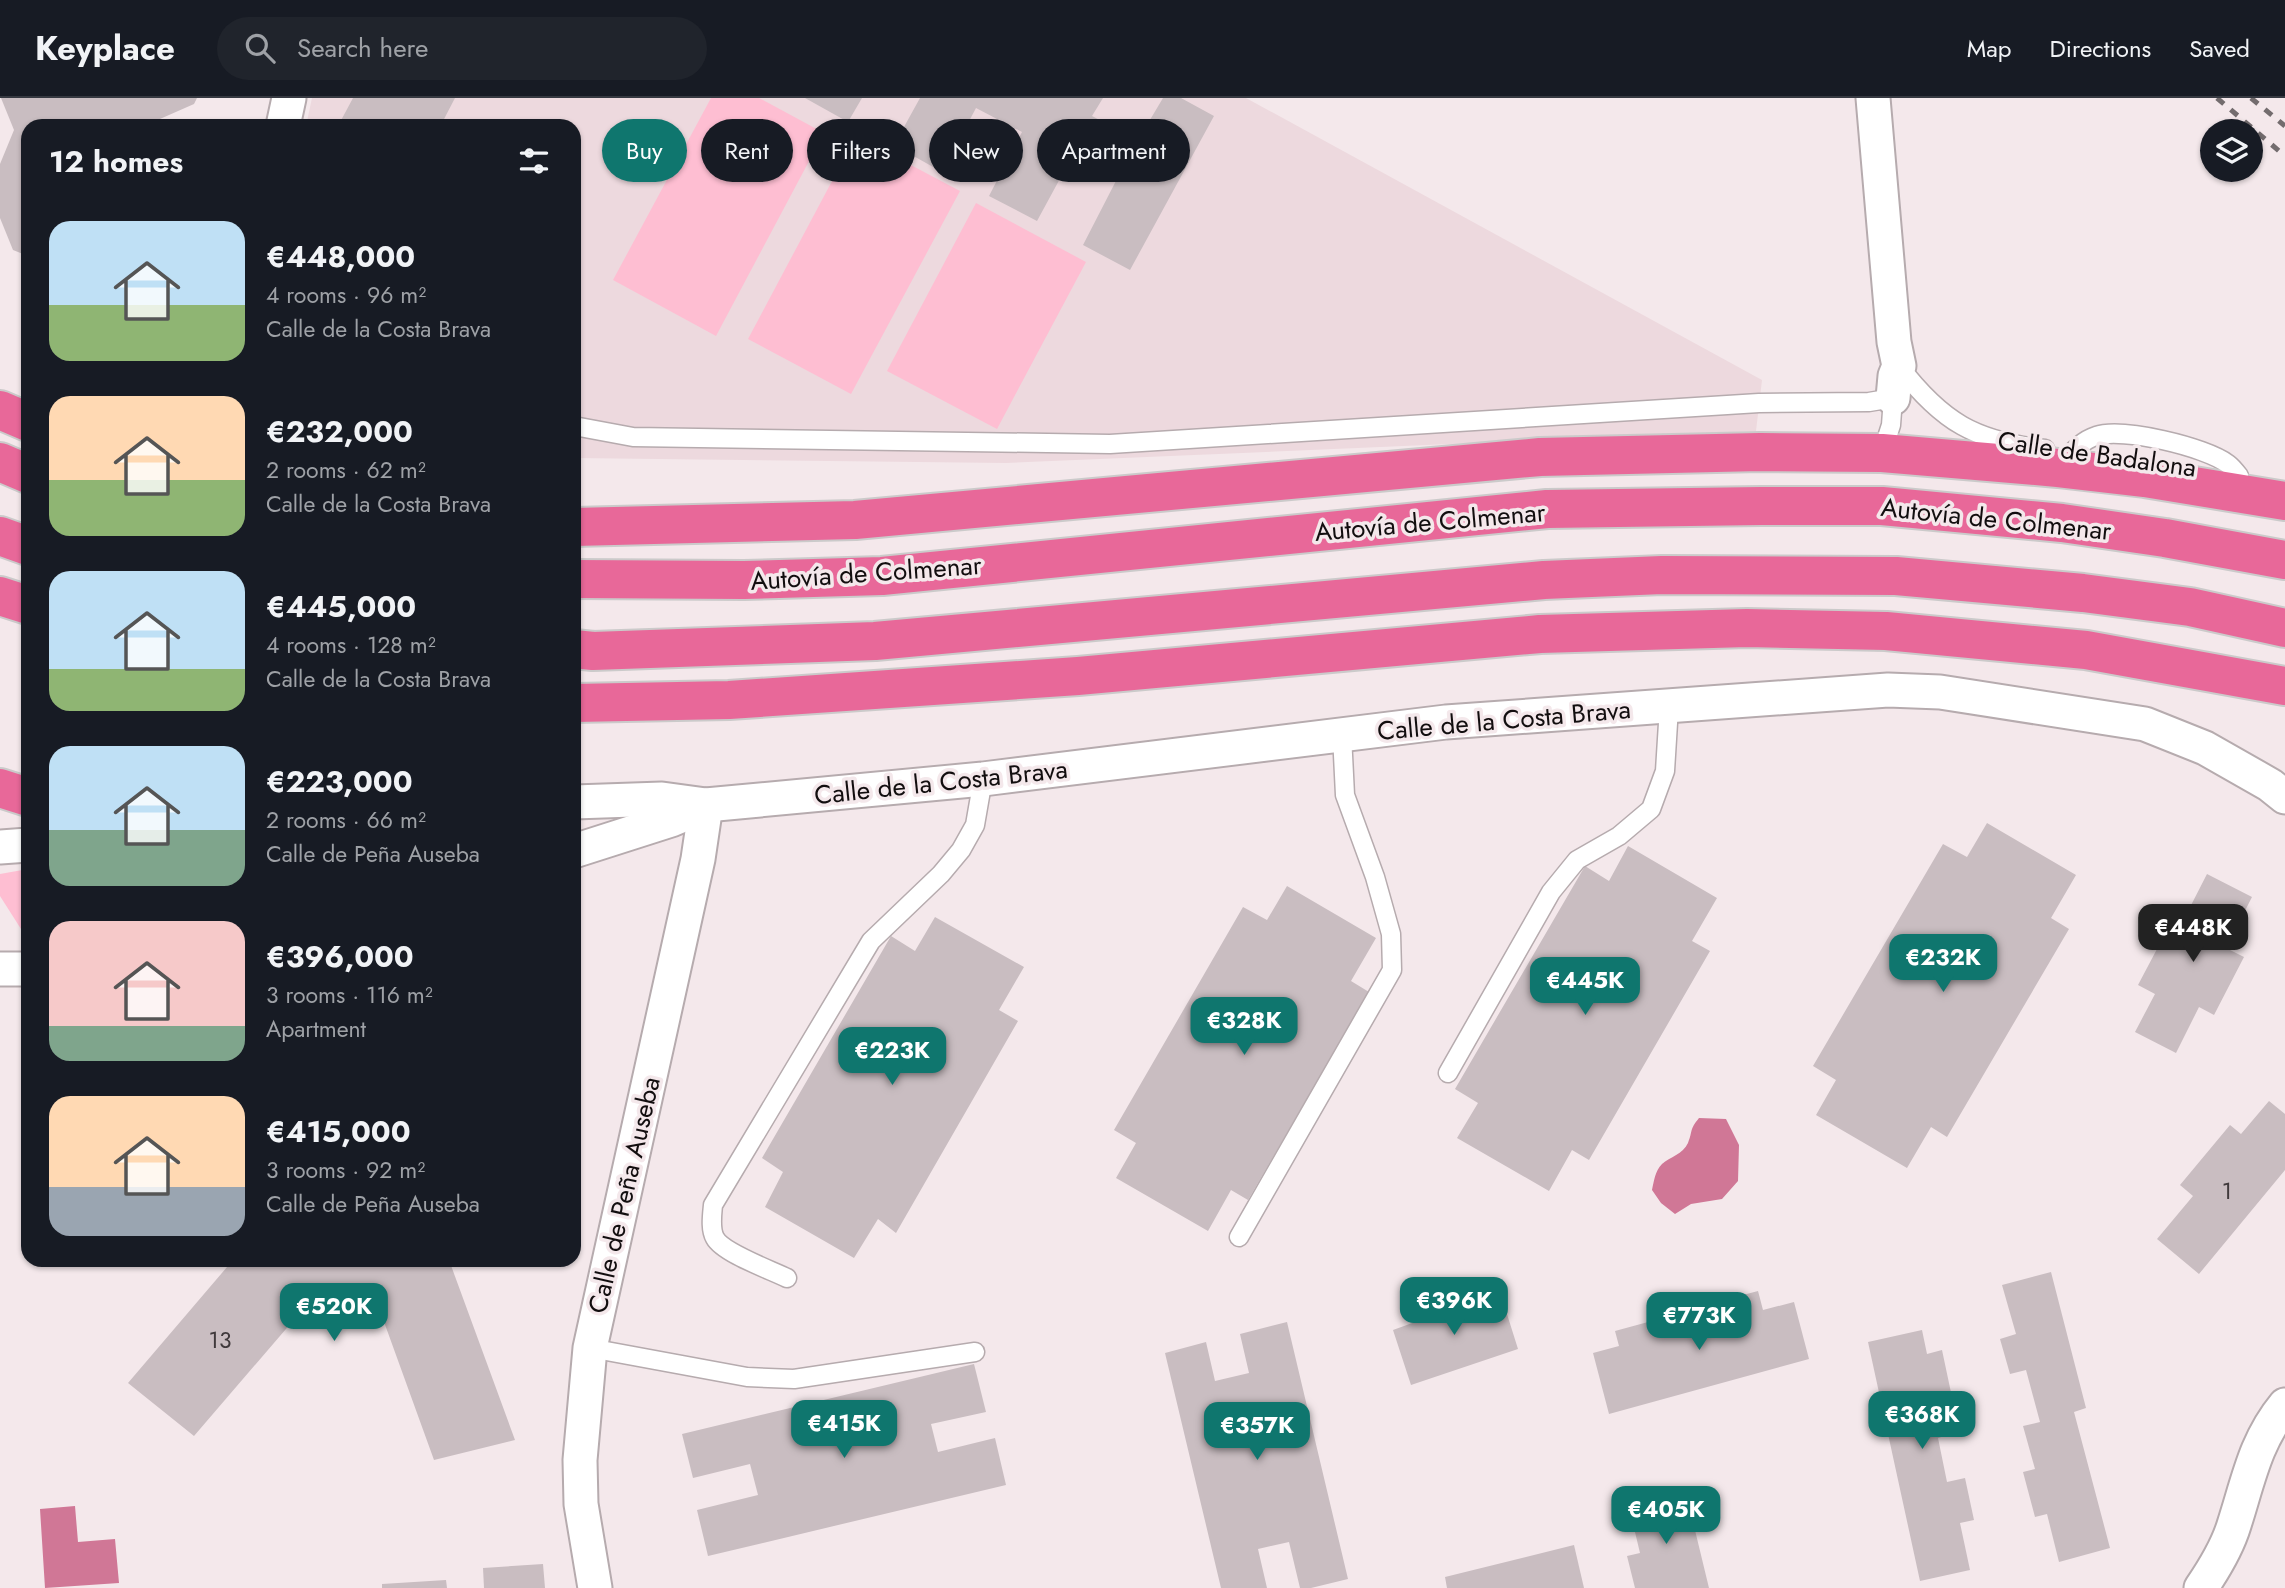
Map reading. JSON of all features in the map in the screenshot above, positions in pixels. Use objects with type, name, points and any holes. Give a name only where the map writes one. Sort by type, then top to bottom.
[{"type":"highway","points":[[0,410],[21,419]]},
{"type":"highway","points":[[581,527],[855,520],[1540,457],[1760,452],[1882,453],[2065,460],[2145,478],[2285,501]]},
{"type":"highway","points":[[0,462],[21,471]]},
{"type":"highway","name":"Autovía de Colmenar","points":[[581,579],[744,580],[882,576],[1547,509],[1761,506],[1882,506],[2062,523],[2285,560]]},
{"type":"highway","points":[[0,536],[21,544]]},
{"type":"highway","points":[[581,650],[875,641],[1544,580],[1712,574],[1896,576],[2083,593],[2190,607],[2285,628]]},
{"type":"highway","points":[[869,691],[1078,659],[1477,622],[1713,605],[1896,576]]},
{"type":"highway","points":[[0,596],[21,603]]},
{"type":"highway","points":[[581,703],[687,702],[1078,676],[1540,634],[1747,628],[1886,631],[2074,649],[2285,687]]},
{"type":"highway","points":[[2223,676],[2285,702]]},
{"type":"highway","points":[[0,772],[21,768]]},
{"type":"highway","points":[[0,788],[21,795]]},
{"type":"street","points":[[284,119],[289,98]]},
{"type":"street","points":[[1873,98],[1896,354],[1893,398]]},
{"type":"street","name":"Calle de la Costa Brava","points":[[581,802],[662,799],[706,805],[983,779],[1446,722],[1888,690],[1940,692],[2145,724],[2205,748],[2270,785],[2285,797]]},
{"type":"street","name":"Calle de la Costa Brava","points":[[581,849],[671,820],[706,805]]},
{"type":"street","name":"Calle de Peña Auseba","points":[[595,1588],[581,1504],[580,1460],[590,1348],[698,859],[706,805]]},
{"type":"street","points":[[0,847],[21,846]]},
{"type":"street","points":[[0,969],[21,969]]},
{"type":"street","points":[[2201,1588],[2215,1567],[2234,1528],[2250,1470],[2264,1434],[2285,1405]]},
{"type":"lane","name":"Calle de Badalona","points":[[1896,354],[1929,400],[1970,432],[2065,460],[2097,454]]},
{"type":"lane","points":[[581,427],[634,437],[1110,444],[1759,403],[1869,402],[1893,398],[1891,425],[1882,453]]},
{"type":"lane","points":[[2065,460],[2096,436],[2120,434],[2159,440],[2211,455],[2229,464],[2239,476]]},
{"type":"lane","name":"Calle de Badalona","points":[[2192,467],[2285,488]]},
{"type":"lane","points":[[1448,1073],[1550,892],[1577,860],[1619,836],[1651,809],[1665,771],[1669,707]]},
{"type":"lane","points":[[1239,1237],[1392,970],[1391,934],[1375,877],[1345,795],[1342,735]]},
{"type":"lane","points":[[788,1278],[725,1248],[715,1239],[712,1225],[713,1205],[871,941],[941,874],[961,849],[975,825],[983,779]]},
{"type":"lane","points":[[590,1348],[747,1377],[794,1379],[975,1352]]},
{"type":"shaded area","points":[[312,98],[1246,98],[1762,380],[1756,431],[1006,463],[581,458],[581,119],[308,119]]},
{"type":"shaded area","points":[[711,98],[759,98],[807,124],[807,165],[716,336],[613,280],[666,182],[687,182],[687,143]]},
{"type":"shaded area","points":[[915,167],[929,175],[929,182],[943,182],[960,191],[851,394],[748,339],[832,182],[915,182]]},
{"type":"shaded area","points":[[976,203],[1086,262],[997,429],[887,371]]},
{"type":"shaded area","points":[[21,870],[21,929],[0,896],[0,874]]},
{"type":"shaded area","points":[[1699,1118],[1726,1119],[1739,1145],[1738,1181],[1722,1199],[1691,1204],[1675,1214],[1661,1203],[1652,1190],[1654,1180],[1662,1164],[1686,1147],[1692,1128]]},
{"type":"shaded area","points":[[75,1506],[78,1542],[115,1539],[119,1583],[45,1588],[40,1509]]},
{"type":"building","points":[[1,98],[197,98],[194,104],[160,119],[21,119],[21,253],[13,250],[0,218],[0,164],[14,130]]},
{"type":"building","points":[[353,98],[455,98],[444,119],[342,119]]},
{"type":"building","points":[[805,98],[862,98],[850,119],[843,119]]},
{"type":"building","points":[[920,98],[1103,98],[1092,116],[1098,119],[1037,119],[1037,182],[1058,182],[1037,221],[989,196],[996,182],[1023,182],[1023,119],[997,119],[976,108],[970,119],[929,119],[929,165],[915,157],[915,119],[908,119]]},
{"type":"building","points":[[1163,98],[1181,98],[1214,116],[1190,160],[1190,119],[1150,119]]},
{"type":"building","points":[[1115,182],[1178,182],[1130,270],[1083,245]]},
{"type":"building","points":[[1987,823],[2076,875],[2051,918],[2069,929],[1947,1137],[1931,1127],[1907,1168],[1816,1115],[1836,1080],[1813,1066],[1943,844],[1967,857]]},
{"type":"building","points":[[1628,846],[1717,898],[1692,941],[1710,951],[1589,1160],[1572,1150],[1549,1191],[1457,1138],[1478,1103],[1455,1089],[1585,866],[1609,881]]},
{"type":"building","points":[[2207,874],[2252,897],[2226,948],[2244,957],[2214,1015],[2199,1007],[2176,1053],[2135,1032],[2155,994],[2138,985],[2176,913],[2185,917]]},
{"type":"building","points":[[1287,886],[1376,938],[1351,981],[1369,992],[1248,1200],[1231,1190],[1208,1231],[1116,1178],[1136,1143],[1114,1130],[1243,907],[1267,920]]},
{"type":"building","points":[[935,917],[1024,967],[999,1010],[1018,1021],[896,1233],[878,1219],[854,1258],[765,1207],[783,1172],[762,1158],[891,936],[915,951]]},
{"type":"building","points":[[2269,1101],[2285,1114],[2285,1170],[2199,1274],[2157,1239],[2193,1196],[2180,1185],[2230,1125],[2241,1134]]},
{"type":"building","points":[[227,1267],[452,1267],[515,1440],[434,1460],[375,1297],[322,1287],[194,1436],[128,1383]]},
{"type":"building","points":[[2051,1272],[2086,1408],[2074,1412],[2110,1548],[2059,1562],[2047,1514],[2035,1517],[2023,1472],[2035,1469],[2023,1426],[2040,1422],[2026,1370],[2010,1374],[2000,1339],[2016,1334],[2002,1285]]},
{"type":"building","points":[[1758,1291],[1763,1310],[1794,1302],[1809,1359],[1609,1414],[1593,1353],[1619,1346],[1615,1331],[1659,1319],[1663,1331],[1716,1316],[1713,1303]]},
{"type":"building","points":[[1462,1292],[1466,1306],[1501,1295],[1518,1349],[1411,1385],[1393,1330],[1426,1318],[1422,1305]]},
{"type":"building","points":[[1287,1322],[1348,1579],[1300,1588],[1289,1542],[1258,1549],[1267,1588],[1221,1588],[1165,1353],[1206,1342],[1215,1381],[1249,1373],[1240,1334]]},
{"type":"building","points":[[1922,1330],[1927,1354],[1942,1350],[1953,1402],[1942,1405],[1948,1435],[1938,1438],[1947,1482],[1965,1478],[1974,1520],[1960,1523],[1970,1570],[1920,1581],[1868,1342]]},
{"type":"building","points":[[974,1364],[986,1412],[931,1424],[938,1452],[995,1438],[1006,1485],[708,1556],[697,1510],[758,1495],[750,1464],[693,1478],[682,1434]]},
{"type":"building","points":[[1686,1493],[1709,1588],[1635,1588],[1627,1556],[1640,1553],[1629,1507]]},
{"type":"building","points":[[1574,1545],[1584,1588],[1447,1588],[1445,1577]]},
{"type":"building","points":[[543,1564],[545,1588],[484,1588],[483,1568]]},
{"type":"building","points":[[446,1580],[447,1588],[382,1588],[382,1584]]},
{"type":"railway","points":[[2217,98],[2285,156]]},
{"type":"railway","points":[[2251,98],[2285,126]]}]
